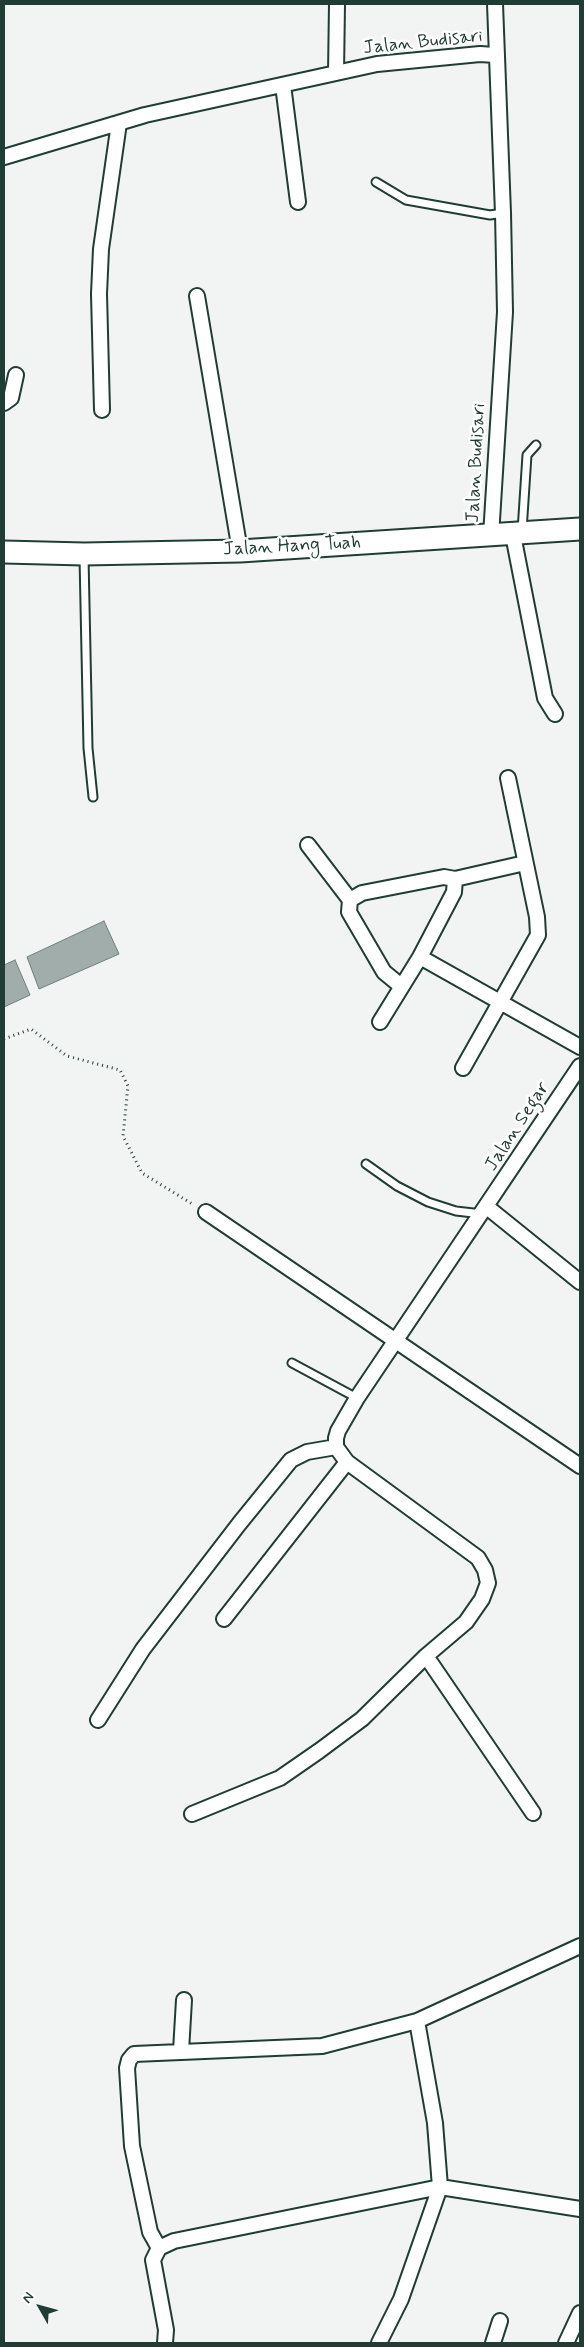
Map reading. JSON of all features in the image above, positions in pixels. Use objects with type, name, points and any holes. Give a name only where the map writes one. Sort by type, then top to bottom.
[{"type":"main road","name":"Jalan Hang Tuah","points":[[4,552],[84,554],[240,551],[580,529]]},
{"type":"street","points":[[336,73],[338,4]]},
{"type":"street","points":[[494,4],[495,55]]},
{"type":"street","name":"Jalan Budisari","points":[[4,157],[146,115],[377,64],[480,54],[495,55],[504,213],[505,312],[491,536]]},
{"type":"street","points":[[283,85],[298,202]]},
{"type":"street","points":[[102,410],[99,294],[101,249],[119,123]]},
{"type":"street","points":[[197,296],[240,551]]},
{"type":"street","points":[[4,403],[11,398],[16,376]]},
{"type":"street","points":[[518,534],[545,698],[555,714]]},
{"type":"street","points":[[463,1068],[538,935],[537,917],[508,778]]},
{"type":"street","points":[[308,845],[350,900],[349,912],[384,972],[401,986]]},
{"type":"street","points":[[350,900],[362,893],[434,878],[455,879],[525,863]]},
{"type":"street","points":[[380,1022],[420,956],[454,892],[455,879]]},
{"type":"street","points":[[420,956],[580,1047]]},
{"type":"street","name":"Jalan Segar","points":[[336,1447],[338,1431],[357,1398],[485,1211],[580,1066]]},
{"type":"street","points":[[485,1211],[580,1282]]},
{"type":"street","points":[[206,1212],[580,1466]]},
{"type":"street","points":[[98,1720],[143,1649],[239,1524],[292,1460],[307,1452],[336,1447],[347,1462],[478,1558],[485,1570],[488,1583],[482,1599],[466,1622],[426,1656],[362,1719],[312,1757],[280,1778],[192,1814]]},
{"type":"street","points":[[224,1618],[347,1462]]},
{"type":"street","points":[[426,1656],[533,1813]]},
{"type":"street","points":[[159,2248],[150,2232],[132,2146],[127,2068],[129,2060],[137,2052],[322,2046],[417,2021],[580,1946]]},
{"type":"street","points":[[181,2051],[184,2000]]},
{"type":"street","points":[[379,2343],[401,2299],[440,2187],[435,2123],[417,2021]]},
{"type":"street","points":[[166,2343],[166,2330],[154,2260],[159,2248],[174,2241],[440,2187],[580,2208]]},
{"type":"street","points":[[566,2343],[580,2313]]},
{"type":"street","points":[[493,2343],[500,2321]]},
{"type":"lane","points":[[376,182],[406,200],[490,215],[504,213]]},
{"type":"lane","points":[[518,534],[526,455],[536,445]]},
{"type":"lane","points":[[84,554],[88,748],[93,797]]},
{"type":"lane","points":[[366,1164],[397,1186],[428,1202],[456,1211],[485,1211]]},
{"type":"lane","points":[[292,1363],[357,1398]]},
{"type":"path","points":[[4,1039],[31,1029],[67,1056],[120,1070],[128,1086],[123,1136],[142,1173],[206,1212]]},
{"type":"shaded area","points":[[104,921],[119,954],[39,989],[27,957]]},
{"type":"shaded area","points":[[15,960],[30,995],[4,1007],[4,965]]}]
